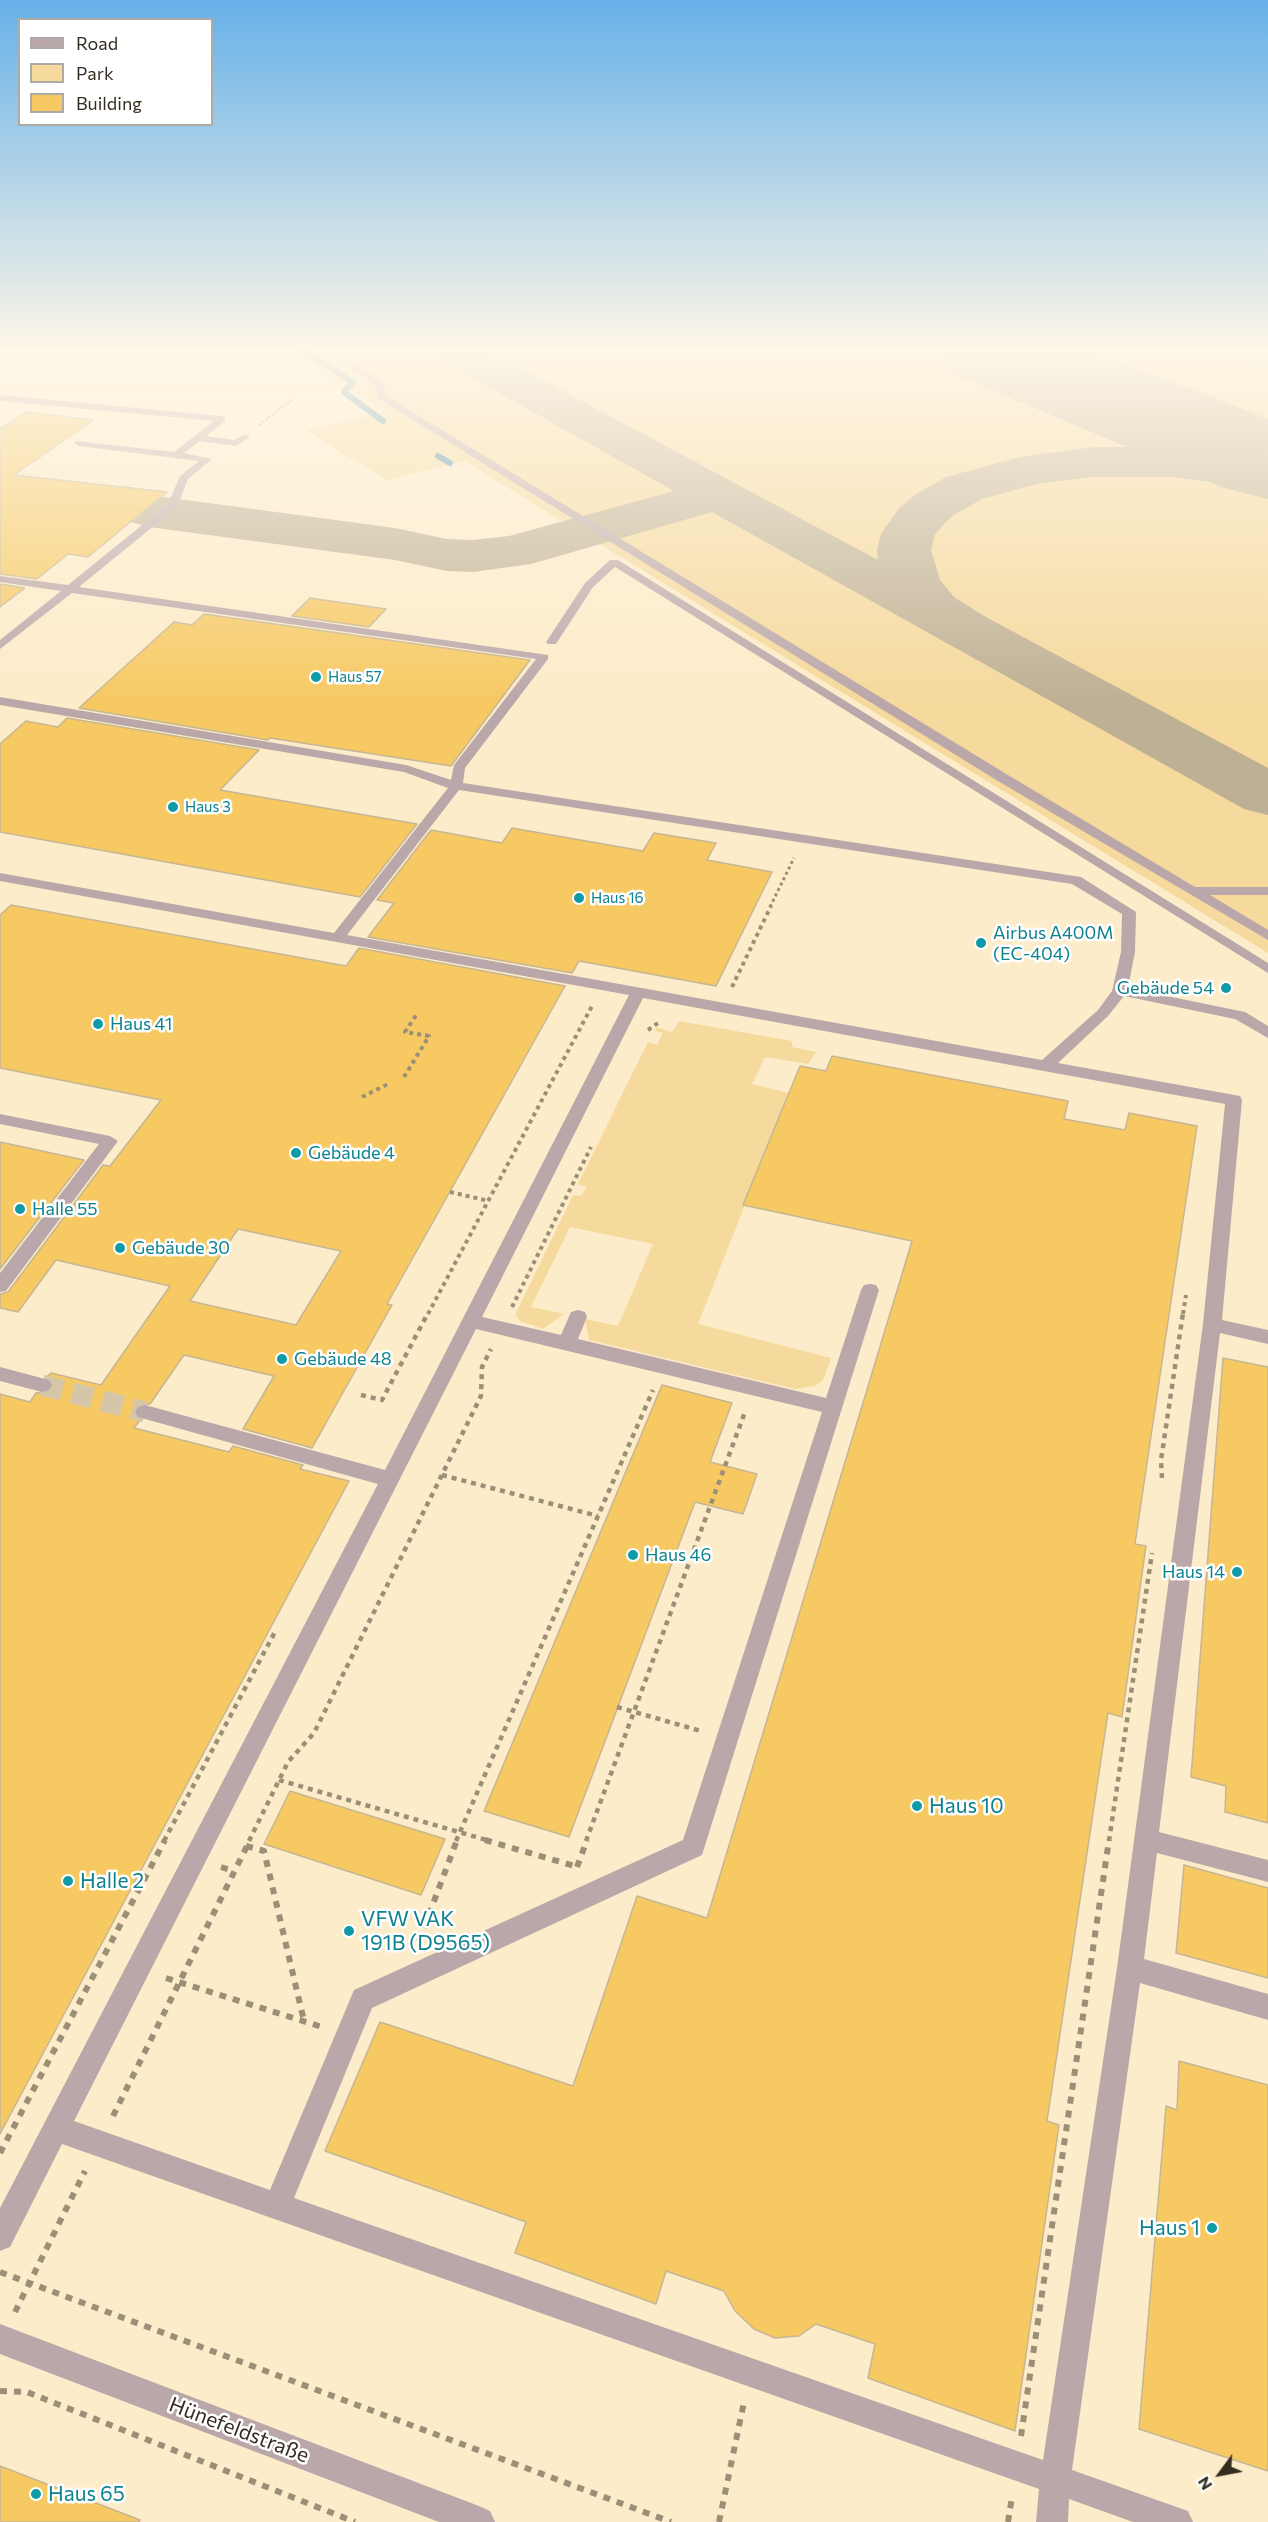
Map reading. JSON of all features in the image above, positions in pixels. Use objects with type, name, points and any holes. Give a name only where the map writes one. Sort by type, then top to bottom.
[{"type":"lane","points":[[0,646],[173,505],[184,478],[199,466]]},
{"type":"lane","points":[[494,466],[982,766],[1268,936]]},
{"type":"lane","points":[[552,642],[589,585],[614,562],[1268,969]]},
{"type":"lane","points":[[0,579],[544,657],[459,768],[456,786],[337,939]]},
{"type":"lane","points":[[0,701],[406,769],[456,786],[735,829],[805,837],[1076,880],[1129,912],[1128,952],[1120,991],[1103,1013],[1048,1065]]},
{"type":"lane","points":[[0,877],[1234,1100],[1212,1324],[1130,1968],[1055,2480],[1052,2522]]},
{"type":"lane","points":[[1192,891],[1268,891]]},
{"type":"lane","points":[[0,2236],[140,1969],[639,991]]},
{"type":"lane","points":[[1120,991],[1240,1015],[1268,1033]]},
{"type":"lane","points":[[0,1119],[110,1141],[0,1286]]},
{"type":"lane","points":[[278,2204],[363,1998],[693,1847],[870,1290]]},
{"type":"lane","points":[[566,1345],[578,1317]]},
{"type":"lane","points":[[471,1321],[833,1407]]},
{"type":"lane","points":[[1212,1324],[1268,1337]]},
{"type":"lane","points":[[0,1374],[42,1385]]},
{"type":"lane","points":[[145,1412],[389,1479]]},
{"type":"lane","points":[[1145,1839],[1268,1871]]},
{"type":"lane","points":[[1130,1968],[1268,2007]]},
{"type":"lane","points":[[57,2129],[278,2204],[1177,2522]]},
{"type":"lane","name":"Hünefeldstraße","points":[[0,2339],[479,2522]]},
{"type":"path","points":[[722,1006],[805,837]]},
{"type":"path","points":[[361,1395],[382,1400],[594,1007]]},
{"type":"path","points":[[404,1077],[429,1036],[405,1032],[418,1012]]},
{"type":"path","points":[[362,1097],[388,1084]]},
{"type":"path","points":[[450,1192],[489,1201]]},
{"type":"path","points":[[405,1979],[459,1834],[663,1367]]},
{"type":"path","points":[[577,1867],[632,1712],[754,1388]]},
{"type":"path","points":[[442,1475],[598,1516]]},
{"type":"path","points":[[0,2153],[276,1630]]},
{"type":"path","points":[[617,1707],[728,1739]]},
{"type":"path","points":[[279,1780],[459,1834],[622,1879]]},
{"type":"path","points":[[246,1845],[264,1851],[304,2022]]},
{"type":"path","points":[[140,1969],[346,2035]]},
{"type":"path","points":[[0,2272],[671,2522]]},
{"type":"path","points":[[719,2522],[750,2372]]},
{"type":"path","points":[[0,2391],[27,2392],[355,2522]]},
{"type":"green space","points":[[363,466],[445,466],[387,480]]},
{"type":"green space","points":[[472,466],[1268,466],[1268,953]]},
{"type":"green space","points":[[679,1021],[792,1041],[792,1047],[816,1052],[808,1064],[765,1057],[752,1084],[789,1093],[698,1324],[831,1358],[823,1380],[815,1386],[795,1389],[589,1340],[585,1319],[618,1326],[653,1244],[570,1227],[531,1307],[564,1314],[543,1329],[520,1321],[515,1315],[573,1195],[581,1196],[587,1187],[578,1184],[648,1042],[657,1045],[663,1033],[655,1031],[656,1027],[672,1032]]},
{"type":"building","points":[[0,466],[27,466],[14,475],[167,492],[88,557],[68,554],[37,579],[0,574]]},
{"type":"building","points":[[0,584],[25,588],[0,607]]},
{"type":"building","points":[[310,598],[386,609],[369,627],[292,616]]},
{"type":"building","name":"Haus 57","points":[[204,614],[530,660],[451,766],[270,738],[268,740],[79,708],[174,622],[192,625]]},
{"type":"building","name":"Haus 3","points":[[67,718],[259,750],[220,790],[417,824],[360,897],[0,832],[0,744],[26,721],[58,727]]},
{"type":"building","name":"Haus 16","points":[[512,828],[643,851],[654,833],[716,843],[707,860],[772,872],[716,986],[579,961],[572,973],[368,937],[394,903],[377,900],[431,830],[502,843]]},
{"type":"building","points":[[11,905],[346,966],[359,948],[565,986],[387,1304],[392,1305],[312,1448],[243,1429],[274,1376],[184,1355],[150,1404],[137,1405],[133,1411],[140,1420],[134,1428],[229,1452],[233,1446],[303,1465],[300,1469],[349,1481],[0,2134],[0,1394],[30,1402],[36,1393],[51,1391],[54,1384],[47,1377],[51,1373],[101,1385],[170,1286],[56,1260],[18,1312],[0,1308],[0,1294],[8,1292],[103,1165],[110,1166],[161,1100],[0,1068],[0,915]],"holes":[[[238,1229],[341,1251],[296,1325],[190,1301]]]},
{"type":"building","name":"Haus 10","points":[[832,1056],[1068,1101],[1064,1119],[1125,1130],[1129,1113],[1197,1126],[1135,1544],[1146,1546],[1122,1717],[1108,1713],[1047,2121],[1059,2125],[1015,2431],[868,2378],[875,2344],[816,2324],[799,2336],[775,2338],[754,2329],[735,2311],[724,2291],[666,2271],[656,2304],[515,2253],[526,2222],[325,2151],[380,2022],[573,2086],[637,1896],[707,1918],[912,1241],[743,1205],[800,1066],[826,1071]]},
{"type":"building","name":"Halle 55","points":[[0,1142],[84,1160],[0,1269]]},
{"type":"building","name":"Haus 14","points":[[1223,1358],[1268,1367],[1268,1823],[1225,1812],[1226,1786],[1191,1777]]},
{"type":"building","name":"Haus 46","points":[[662,1385],[732,1403],[710,1462],[757,1474],[743,1514],[695,1502],[569,1837],[484,1811]]},
{"type":"building","points":[[290,1791],[445,1839],[421,1895],[264,1844]]},
{"type":"building","points":[[1184,1865],[1268,1888],[1268,1978],[1176,1953]]},
{"type":"building","name":"Haus 1","points":[[1179,2061],[1268,2085],[1268,2471],[1139,2429],[1166,2106],[1177,2110]]},
{"type":"building","name":"Haus 65","points":[[0,2466],[140,2520],[139,2522],[0,2522]]},
{"type":"taxiway","points":[[665,466],[1268,795]]},
{"type":"taxiway","points":[[963,628],[934,609],[909,577],[904,550],[908,534],[918,519],[934,505],[964,488],[1038,468],[1060,466]]},
{"type":"taxiway","points":[[1202,466],[1268,474]]},
{"type":"taxiway","points":[[149,511],[395,544],[447,555],[473,556],[512,552],[692,502],[704,492],[702,486]]},
{"type":"tunnel","points":[[42,1385],[145,1412]]},
{"type":"place","name":"Haus 57","points":[[316,677]]},
{"type":"place","name":"Haus 3","points":[[173,807]]},
{"type":"place","name":"Haus 16","points":[[579,898]]},
{"type":"place","name":"Airbus A400M (EC-404)","points":[[981,943]]},
{"type":"place","name":"Gebäude 54","points":[[1226,988]]},
{"type":"place","name":"Haus 41","points":[[98,1024]]},
{"type":"place","name":"Gebäude 4","points":[[296,1153]]},
{"type":"place","name":"Halle 55","points":[[20,1209]]},
{"type":"place","name":"Gebäude 30","points":[[120,1248]]},
{"type":"place","name":"Gebäude 48","points":[[282,1359]]},
{"type":"place","name":"Haus 46","points":[[633,1555]]},
{"type":"place","name":"Haus 14","points":[[1237,1572]]},
{"type":"place","name":"Haus 10","points":[[917,1806]]},
{"type":"place","name":"Halle 2","points":[[68,1881]]},
{"type":"place","name":"VFW VAK 191B (D9565)","points":[[349,1931]]},
{"type":"place","name":"Haus 1","points":[[1212,2228]]},
{"type":"place","name":"Haus 65","points":[[36,2494]]}]
